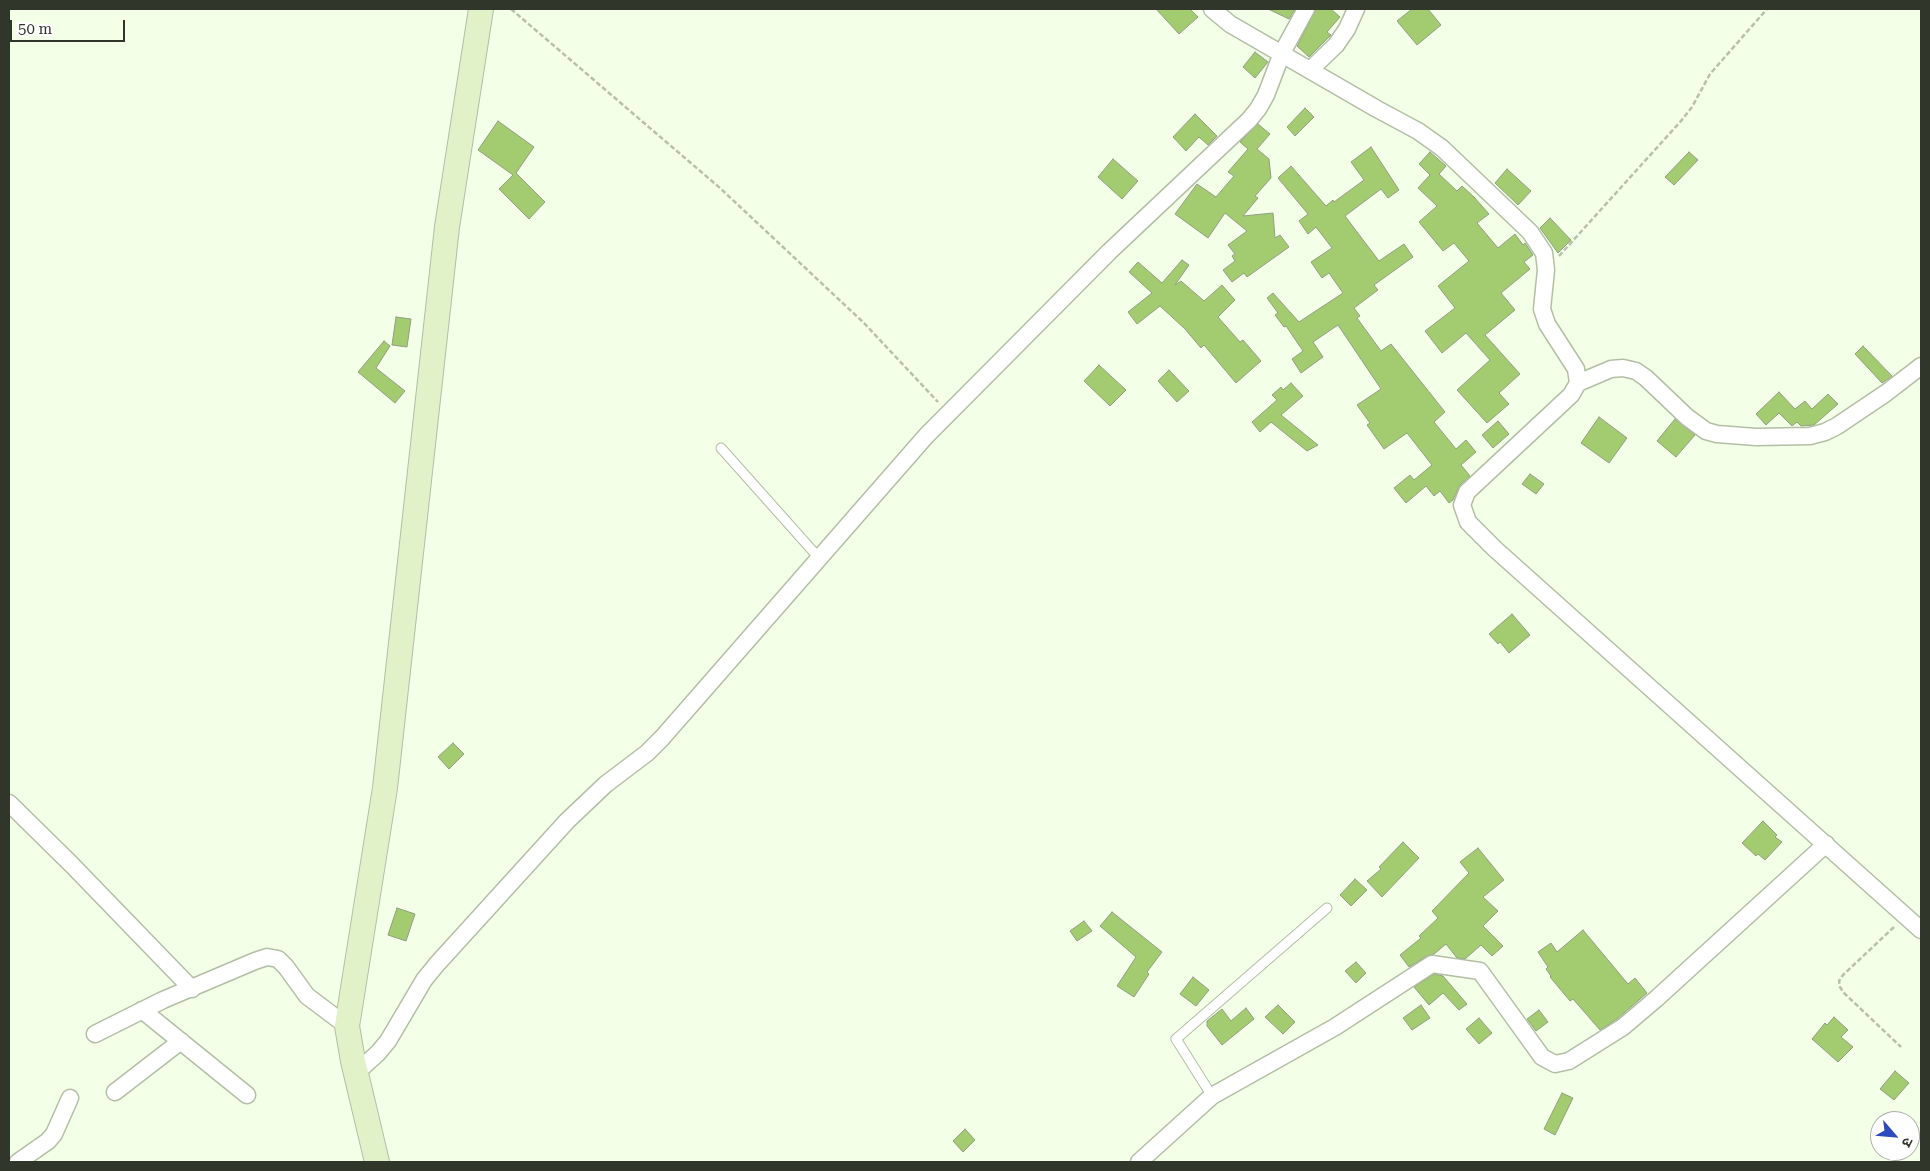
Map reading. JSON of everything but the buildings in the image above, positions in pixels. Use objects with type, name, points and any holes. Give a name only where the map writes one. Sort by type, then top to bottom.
[{"type":"main road","points":[[377,1162],[353,1061],[347,1026],[385,788],[447,227],[481,9]]},
{"type":"street","points":[[1212,9],[1230,24],[1418,131],[1442,148],[1530,232],[1544,253],[1546,270],[1542,310],[1547,324],[1576,369],[1578,383]]},
{"type":"street","points":[[357,1072],[388,1041],[424,980],[437,964],[567,821],[606,784],[662,738],[926,436],[1110,251],[1249,120],[1266,94],[1282,53],[1306,9]]},
{"type":"street","points":[[1310,70],[1336,45],[1347,29],[1356,9]]},
{"type":"street","points":[[1921,366],[1886,393],[1837,426],[1810,436],[1747,436],[1717,434],[1706,431],[1687,417],[1636,371],[1623,368],[1611,369],[1578,383],[1571,395],[1467,492],[1462,506],[1468,522],[1495,549],[1921,930]]},
{"type":"street","points":[[9,803],[192,989]]},
{"type":"street","points":[[1139,1162],[1212,1096],[1336,1027],[1432,964],[1480,971],[1542,1057],[1555,1064],[1570,1061],[1623,1027],[1826,844]]},
{"type":"street","points":[[95,1034],[142,1010],[255,960],[268,957],[278,959],[307,996],[347,1026]]},
{"type":"street","points":[[142,1010],[247,1095]]},
{"type":"street","points":[[115,1092],[181,1041]]},
{"type":"street","points":[[18,1162],[48,1141],[54,1134],[70,1098]]},
{"type":"lane","points":[[721,448],[819,558]]},
{"type":"lane","points":[[1212,1096],[1176,1039],[1327,908]]},
{"type":"path","points":[[511,9],[720,188],[864,323],[949,413]]},
{"type":"path","points":[[1546,270],[1681,121],[1692,107],[1710,74],[1767,9]]},
{"type":"path","points":[[1902,1046],[1844,993],[1839,981],[1843,975],[1906,916]]}]
